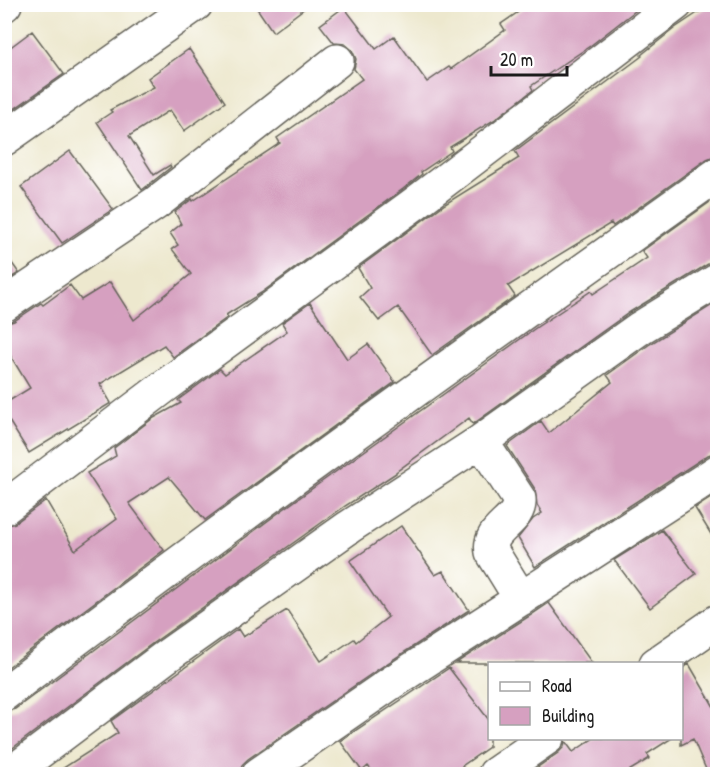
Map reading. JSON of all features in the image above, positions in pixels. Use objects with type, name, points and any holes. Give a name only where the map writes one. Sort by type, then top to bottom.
[{"type":"street","points":[[4,139],[196,4]]},
{"type":"street","points":[[4,508],[165,386],[414,204],[676,4]]},
{"type":"street","points":[[4,305],[156,203],[337,62]]},
{"type":"street","points":[[4,694],[205,542],[717,174]]},
{"type":"street","points":[[10,774],[164,658],[350,527],[481,441],[631,335],[717,280]]},
{"type":"street","points":[[481,441],[519,499],[516,514],[496,533],[490,545],[521,599]]},
{"type":"street","points":[[259,774],[391,683],[717,471]]},
{"type":"street","points":[[657,662],[717,621]]},
{"type":"street","points":[[495,774],[545,740]]},
{"type":"building","points":[[254,4],[310,4],[273,32]]},
{"type":"building","points":[[530,4],[644,4],[590,46],[531,86],[533,90],[494,120],[450,147],[452,151],[421,172],[422,174],[403,189],[261,293],[226,315],[228,317],[173,357],[164,345],[100,384],[111,403],[29,453],[4,413],[4,404],[30,388],[4,345],[4,324],[14,321],[41,303],[43,305],[70,285],[81,300],[110,282],[134,320],[191,274],[172,249],[178,245],[170,233],[181,224],[175,212],[280,143],[277,138],[362,79],[354,69],[356,59],[352,50],[345,44],[334,43],[320,25],[344,7],[376,49],[394,36],[427,82],[449,67],[451,69],[505,30],[501,24]]},
{"type":"building","points":[[711,4],[717,4],[717,155],[707,159],[613,226],[611,223],[508,286],[515,296],[432,355],[398,307],[379,321],[360,297],[370,288],[358,268],[445,204],[519,158],[515,151],[642,56],[675,28]]},
{"type":"building","points":[[32,31],[64,74],[4,116],[4,52]]},
{"type":"building","points":[[189,49],[225,102],[184,131],[170,110],[129,136],[154,175],[170,165],[171,167],[142,190],[97,122],[112,112],[110,110],[154,87],[148,78]]},
{"type":"building","points":[[70,151],[113,209],[62,243],[21,187]]},
{"type":"building","points":[[717,197],[717,261],[708,264],[630,312],[473,424],[469,418],[396,473],[345,506],[153,643],[10,750],[4,743],[4,712],[15,709],[281,511],[537,327],[591,291],[593,294],[647,258],[642,251]]},
{"type":"building","points":[[4,252],[19,273],[4,282]]},
{"type":"building","points":[[717,302],[717,452],[708,455],[535,567],[518,538],[533,519],[542,513],[537,505],[535,489],[507,446],[541,421],[549,433],[612,382],[607,375],[650,344]]},
{"type":"building","points":[[310,303],[347,359],[368,344],[395,382],[205,520],[169,477],[129,503],[164,550],[8,667],[4,663],[4,526],[15,523],[46,500],[75,550],[117,519],[87,473],[116,456],[114,448],[152,419],[181,403],[178,400],[220,369],[225,374],[287,331],[282,323]]},
{"type":"building","points":[[717,494],[717,544],[695,508]]},
{"type":"building","points":[[401,526],[435,575],[443,571],[469,610],[248,759],[242,765],[239,774],[54,774],[118,733],[111,721],[238,629],[243,637],[287,610],[321,661],[354,639],[356,642],[388,617],[350,561]]},
{"type":"building","points":[[662,530],[696,574],[650,608],[614,560]]},
{"type":"building","points":[[549,603],[591,662],[456,663]]},
{"type":"building","points":[[689,664],[717,712],[717,774],[708,774],[693,739],[681,745],[681,740],[683,740],[683,668]]},
{"type":"building","points":[[449,668],[488,719],[489,747],[462,766],[468,774],[375,774],[368,766],[362,771],[340,741]]},
{"type":"building","points":[[591,740],[669,740],[647,754],[650,758],[624,774],[538,774],[541,772],[538,767],[558,753],[564,747],[565,741],[573,752]]}]
